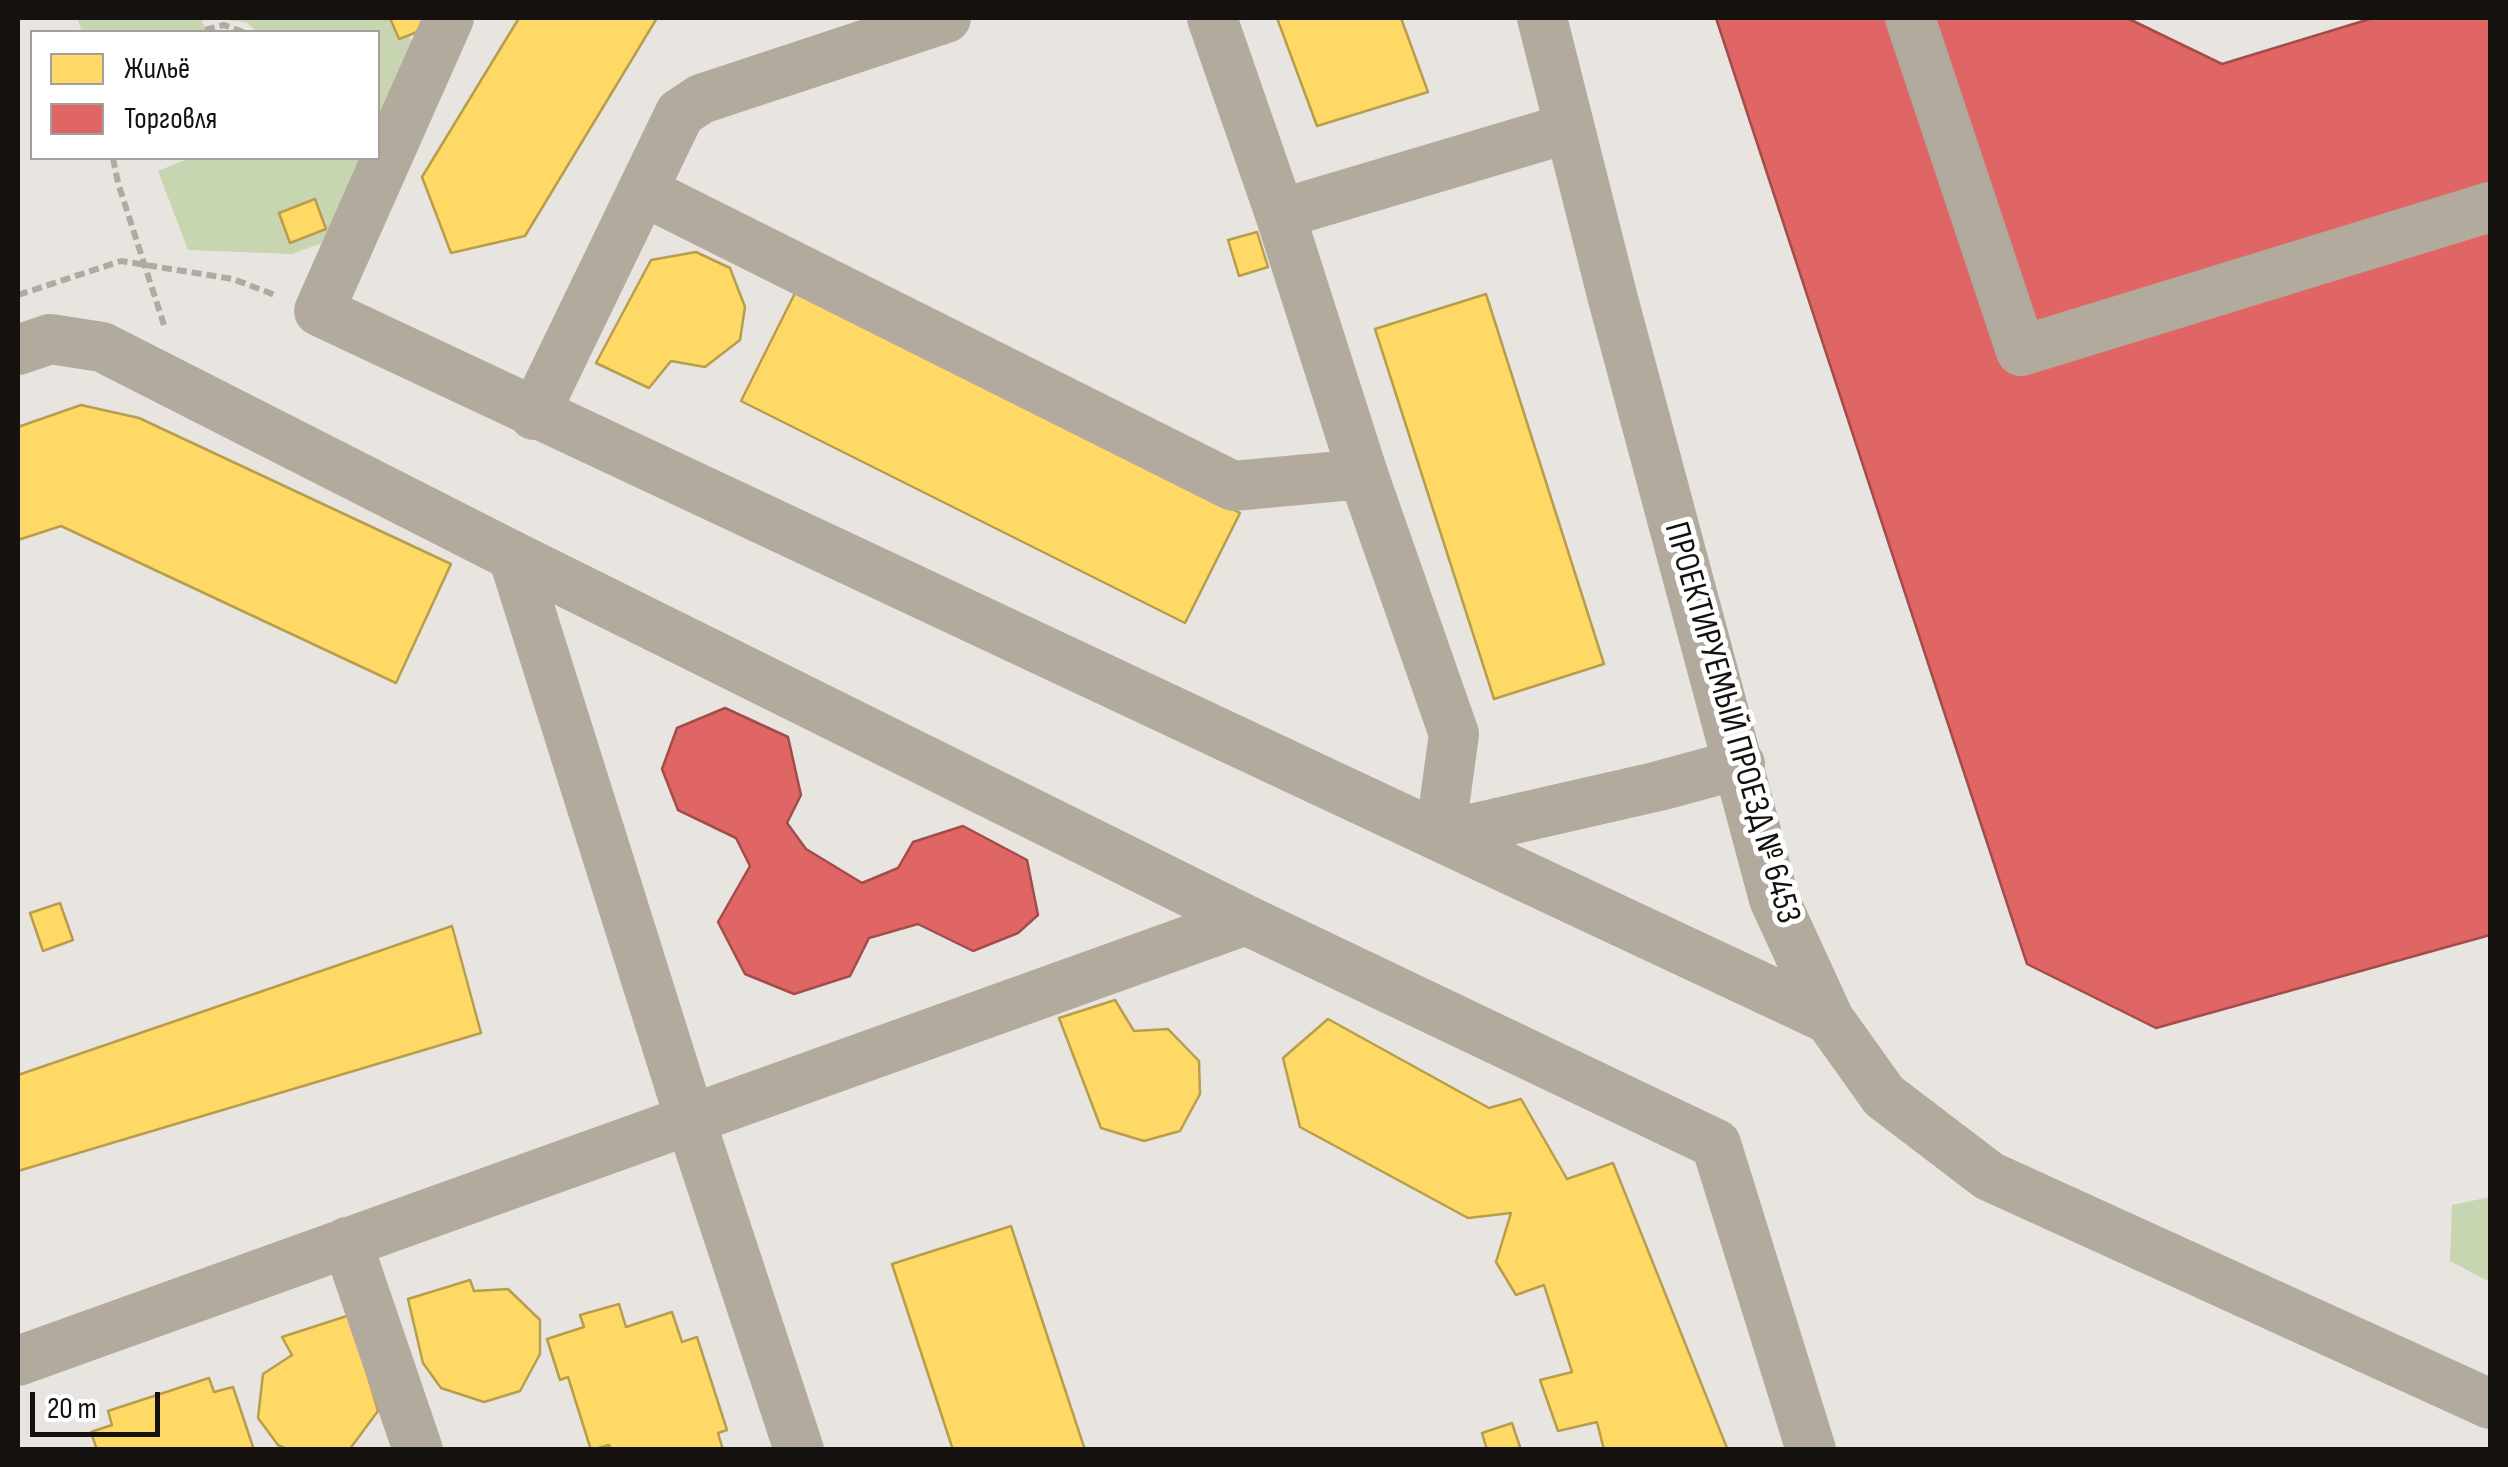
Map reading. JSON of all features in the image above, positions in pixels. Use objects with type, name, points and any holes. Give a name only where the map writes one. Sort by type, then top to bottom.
[{"type":"street","points":[[450,18],[319,311],[1829,1019]]},
{"type":"street","points":[[534,415],[680,113],[700,100],[946,18]]},
{"type":"street","points":[[1212,18],[1454,734],[1440,836]]},
{"type":"street","name":"ПРОЕКТИРУЕМЫЙ ПРОЕЗД № 6453","points":[[1542,18],[1613,300],[1774,900],[1829,1019],[1884,1096],[1988,1176],[2490,1404]]},
{"type":"street","points":[[1910,18],[2021,351],[2490,207]]},
{"type":"street","points":[[1280,214],[1570,128]]},
{"type":"street","points":[[643,190],[1233,486],[1364,474]]},
{"type":"street","points":[[18,350],[50,339],[102,346],[513,556],[1246,920],[1716,1144],[1812,1450]]},
{"type":"street","points":[[513,556],[799,1450]]},
{"type":"street","points":[[1440,836],[1740,764]]},
{"type":"street","points":[[18,1361],[1246,920]]},
{"type":"street","points":[[347,1242],[418,1450]]},
{"type":"path","points":[[206,30],[224,25],[237,30]]},
{"type":"path","points":[[113,160],[161,316]]},
{"type":"path","points":[[18,295],[121,262],[232,279],[319,311]]},
{"type":"green space","points":[[77,18],[201,18],[205,30],[81,30]]},
{"type":"green space","points":[[206,18],[402,18],[420,61],[380,152],[380,30],[256,30],[246,22]]},
{"type":"green space","points":[[185,160],[377,160],[344,235],[292,254],[188,250],[158,171]]},
{"type":"green space","points":[[2490,1197],[2490,1282],[2450,1261],[2452,1205]]},
{"type":"building: Жильё","points":[[390,18],[433,18],[436,25],[399,39]]},
{"type":"building: Жильё","points":[[519,18],[657,18],[525,236],[451,253],[422,177]]},
{"type":"building: Жильё","points":[[1277,18],[1401,18],[1428,92],[1317,126]]},
{"type":"building: Жильё","points":[[315,199],[326,229],[290,243],[279,213]]},
{"type":"building: Жильё","points":[[1257,232],[1268,267],[1239,276],[1228,240]]},
{"type":"building: Жильё","points":[[696,252],[730,268],[745,307],[740,340],[705,367],[671,361],[649,388],[596,363],[651,260]]},
{"type":"building: Жильё","points":[[796,291],[1240,513],[1185,623],[741,401]]},
{"type":"building: Жильё","points":[[1486,294],[1604,664],[1494,699],[1375,329]]},
{"type":"building: Жильё","points":[[81,405],[139,418],[451,564],[396,683],[61,526],[18,540],[18,427]]},
{"type":"building: Жильё","points":[[60,903],[73,940],[43,951],[30,913]]},
{"type":"building: Жильё","points":[[452,926],[481,1033],[18,1171],[18,1075]]},
{"type":"building: Жильё","points":[[1115,1000],[1134,1031],[1168,1029],[1199,1061],[1200,1094],[1180,1131],[1144,1141],[1101,1128],[1059,1018]]},
{"type":"building: Жильё","points":[[1328,1019],[1489,1108],[1521,1099],[1567,1179],[1613,1163],[1727,1448],[1604,1450],[1597,1422],[1558,1431],[1540,1380],[1572,1372],[1544,1285],[1516,1295],[1496,1262],[1511,1213],[1468,1218],[1300,1127],[1283,1058]]},
{"type":"building: Жильё","points":[[1011,1226],[1085,1450],[953,1450],[892,1264]]},
{"type":"building: Жильё","points":[[470,1280],[474,1291],[508,1289],[540,1320],[540,1354],[520,1391],[484,1402],[441,1388],[423,1363],[408,1299]]},
{"type":"building: Жильё","points":[[619,1304],[626,1327],[672,1312],[682,1342],[697,1337],[727,1430],[718,1433],[723,1450],[611,1450],[609,1445],[591,1450],[568,1377],[560,1380],[547,1339],[584,1327],[580,1315]]},
{"type":"building: Жильё","points":[[350,1315],[378,1411],[349,1450],[289,1450],[278,1445],[258,1418],[263,1374],[292,1355],[282,1337]]},
{"type":"building: Жильё","points":[[209,1378],[214,1392],[233,1387],[254,1450],[97,1450],[91,1432],[112,1425],[108,1411]]},
{"type":"building: Жильё","points":[[1512,1423],[1521,1450],[1487,1450],[1482,1433]]},
{"type":"building: Торговля","points":[[1716,18],[2127,18],[2222,64],[2373,18],[2490,18],[2490,935],[2156,1028],[2027,964]]},
{"type":"building: Торговля","points":[[725,708],[788,737],[801,795],[787,823],[806,849],[862,883],[898,868],[913,842],[963,826],[1027,860],[1038,915],[1018,933],[973,951],[918,924],[869,938],[850,976],[794,994],[745,974],[718,922],[750,866],[736,838],[678,810],[662,769],[677,728]]}]
